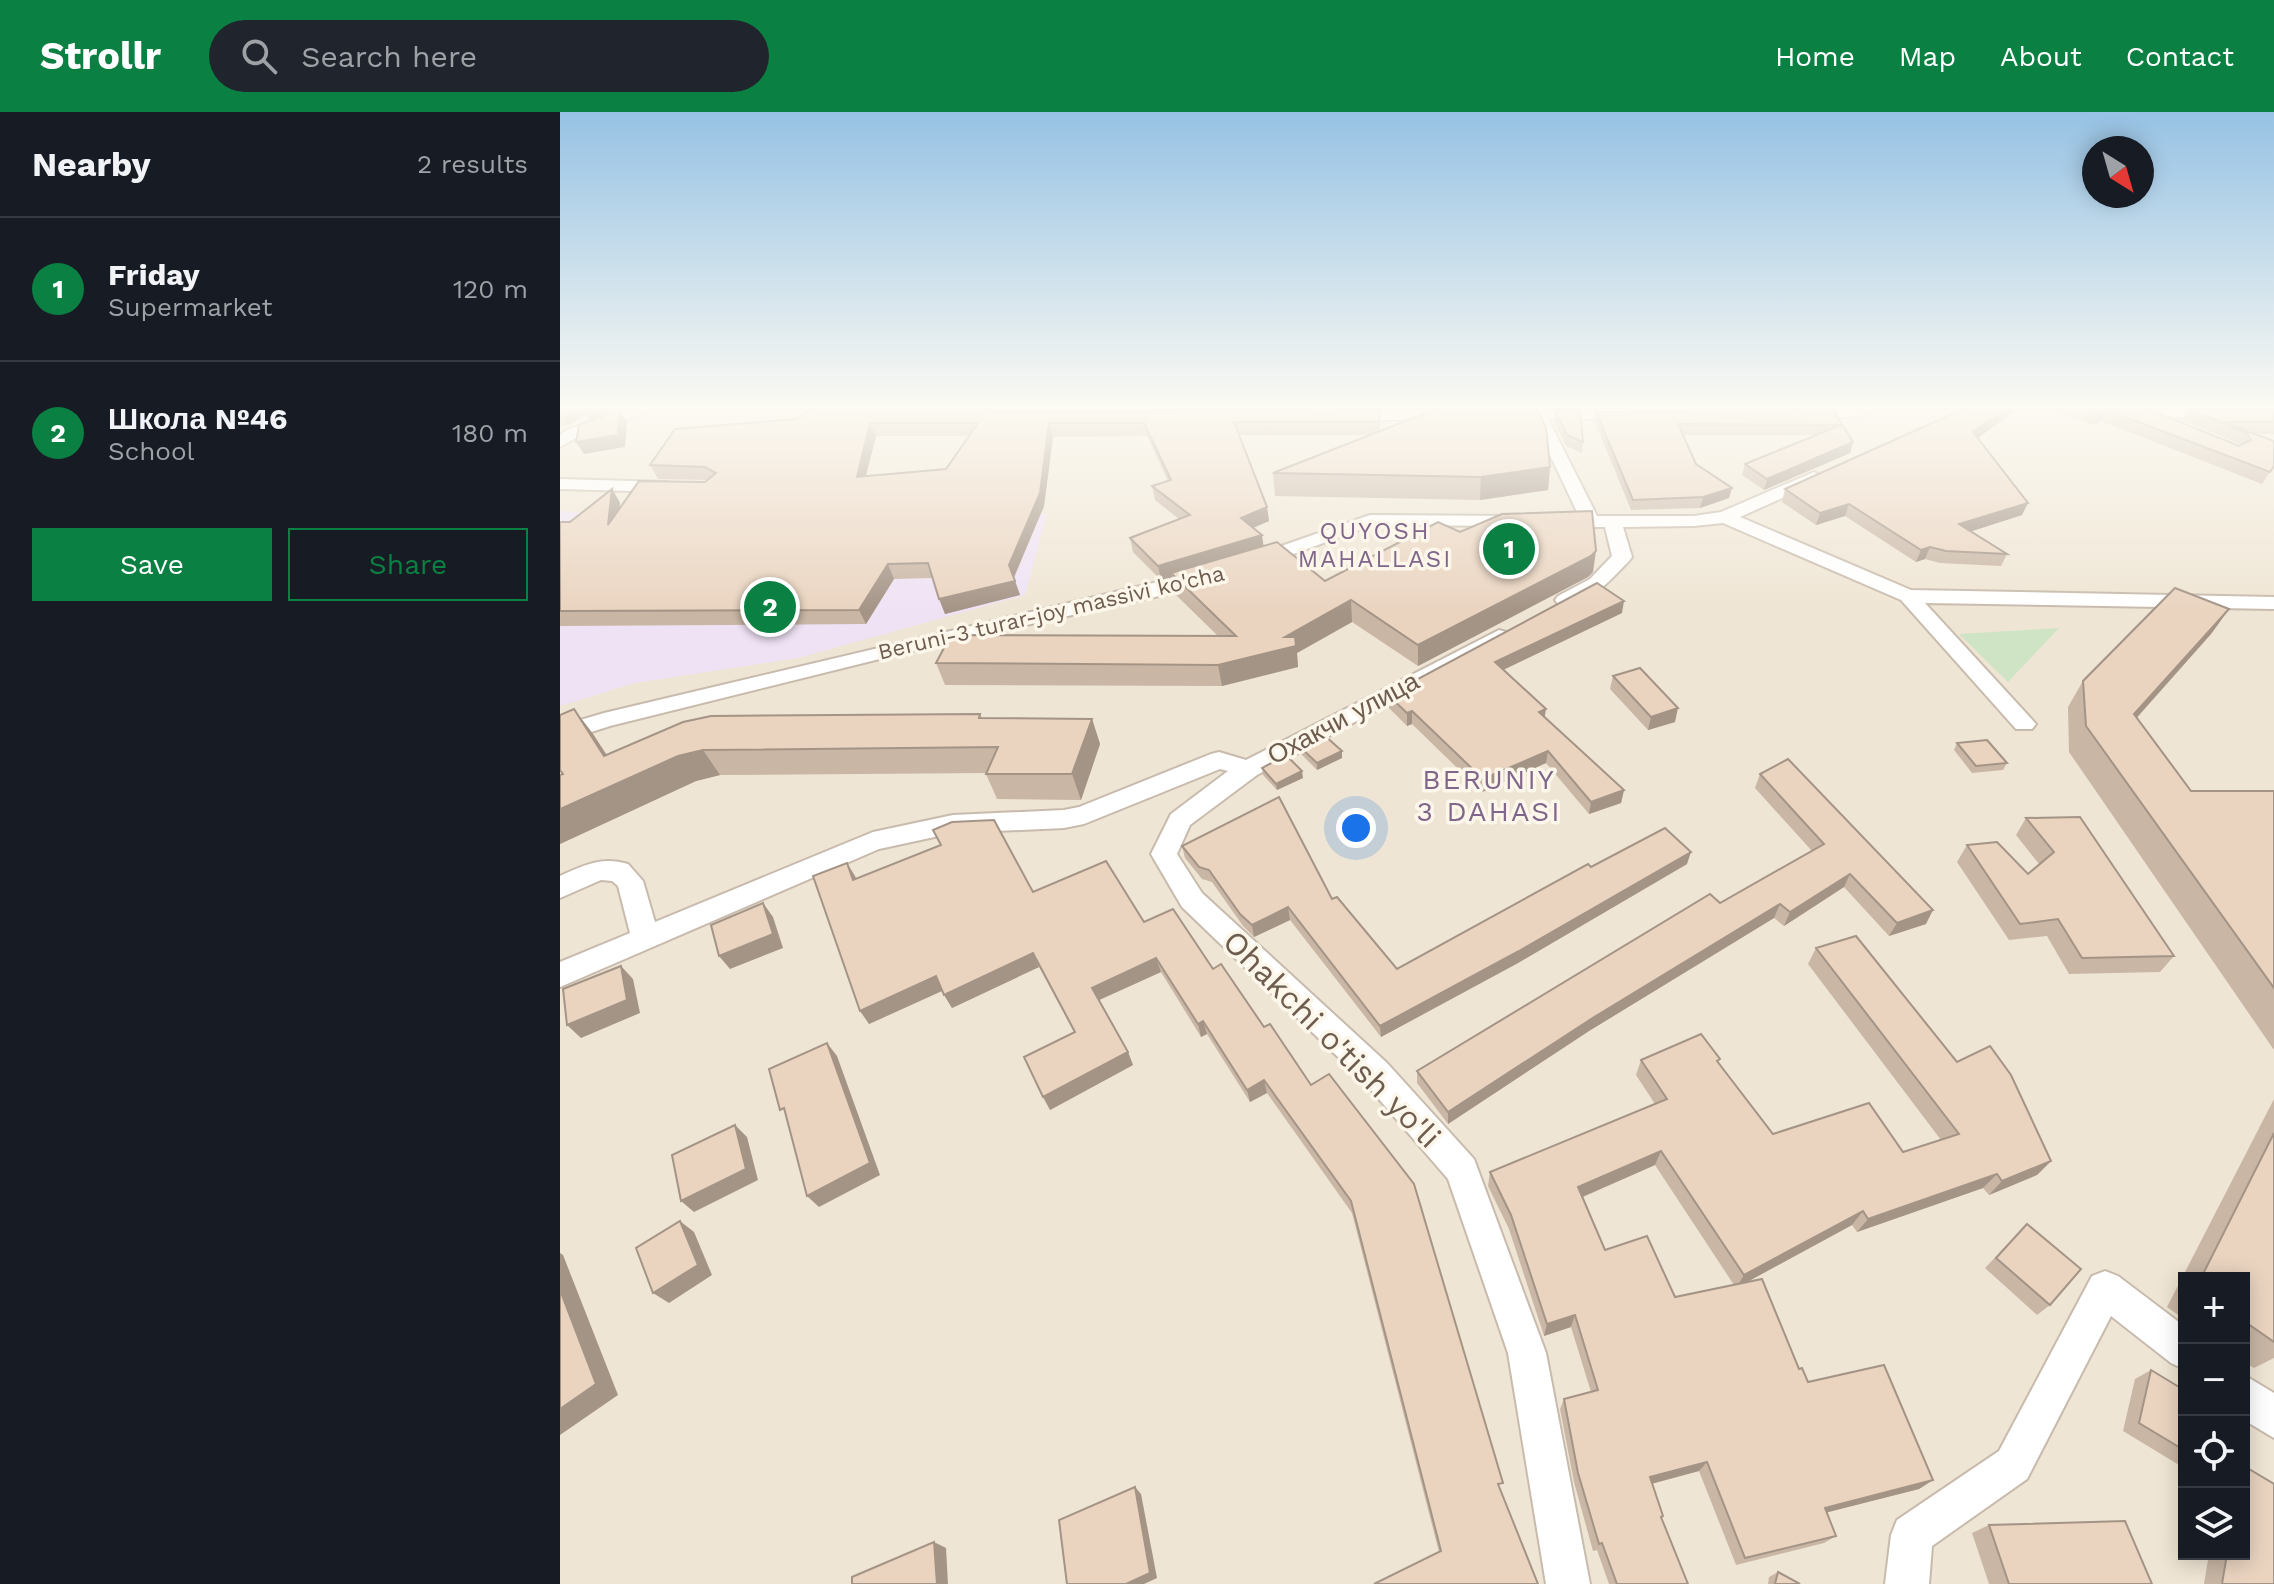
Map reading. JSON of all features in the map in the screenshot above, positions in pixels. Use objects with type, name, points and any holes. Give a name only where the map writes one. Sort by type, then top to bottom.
[{"type":"street","points":[[1541,613],[1597,583],[1614,569],[1622,557],[1574,475]]},
{"type":"street","points":[[1725,517],[1820,475]]},
{"type":"street","points":[[560,484],[680,487]]},
{"type":"street","points":[[1725,517],[1908,596],[2274,603]]},
{"type":"street","name":"Beruni-3 turar-joy massivi ko'cha","points":[[560,734],[604,720],[944,637],[1164,589],[1261,560],[1370,520],[1602,522],[1725,517]]},
{"type":"street","points":[[1908,596],[2024,724]]},
{"type":"street","name":"Охакчи улица","points":[[560,975],[873,841],[953,824],[1064,819],[1084,815],[1219,760],[1248,769],[1513,628]]},
{"type":"street","name":"Ohakchi o'tish yo'li","points":[[1248,769],[1180,820],[1164,854],[1192,900],[1376,1073],[1462,1170],[1527,1353],[1568,1584]]},
{"type":"street","points":[[560,888],[598,870],[619,871],[630,881],[645,936]]},
{"type":"street","points":[[1907,1584],[1912,1535],[2013,1465],[2105,1289],[2178,1345]]},
{"type":"street","points":[[2250,1400],[2274,1418]]},
{"type":"shaded area","name":"QUYOSH MAHALLASI","points":[[560,475],[2274,475],[2274,1584],[560,1584]]},
{"type":"shaded area","points":[[560,511],[680,521],[1047,514],[1025,595],[798,658],[635,683],[560,706]]},
{"type":"green space","points":[[2059,628],[2008,682],[1959,634]]},
{"type":"building","points":[[714,475],[1042,475],[1040,493],[1009,565],[1015,581],[939,599],[928,563],[888,564],[859,610],[560,611],[560,522],[570,522],[612,489],[608,525],[639,481],[705,482]]},
{"type":"building","points":[[1168,475],[1254,475],[1267,507],[1241,518],[1262,535],[1158,566],[1130,538],[1190,515],[1152,486],[1171,480]]},
{"type":"building","points":[[1361,475],[1497,475],[1481,477]]},
{"type":"building","points":[[1622,475],[1712,475],[1732,488],[1703,497],[1633,500]]},
{"type":"building","points":[[1817,475],[2006,475],[2028,503],[1959,524],[2007,554],[1946,551],[1930,547],[1921,550],[1849,504],[1820,513],[1785,489]]},
{"type":"building","points":[[1592,511],[1596,551],[1591,556],[1418,645],[1351,600],[1285,637],[1295,637],[1296,646],[1218,665],[936,663],[951,635],[1236,636],[1171,573],[1277,542],[1325,581],[1438,522],[1460,532],[1502,514]]},
{"type":"building","points":[[1597,583],[1624,601],[1495,662],[1546,709],[1539,712],[1624,790],[1591,802],[1548,751],[1483,779],[1412,711],[1407,713],[1388,695]]},
{"type":"building","points":[[2175,588],[2229,609],[2134,714],[2191,791],[2274,791],[2274,988],[2086,726],[2083,681]]},
{"type":"building","points":[[1640,668],[1678,708],[1651,717],[1613,676]]},
{"type":"building","points":[[574,709],[604,756],[683,722],[711,716],[980,714],[979,718],[1092,719],[1072,774],[986,774],[998,747],[703,750],[678,756],[560,809],[560,775],[563,774],[560,770],[560,715]]},
{"type":"building","points":[[1324,735],[1342,751],[1317,763],[1301,748]]},
{"type":"building","points":[[1987,740],[2007,763],[1976,766],[1957,743]]},
{"type":"building","points":[[1286,755],[1302,771],[1276,784],[1262,768]]},
{"type":"building","points":[[1788,759],[1933,910],[1897,923],[1850,874],[1790,912],[1780,904],[1591,1019],[1448,1112],[1417,1071],[1710,894],[1720,903],[1824,844],[1760,774]]},
{"type":"building","points":[[1279,797],[1332,899],[1337,897],[1397,969],[1588,864],[1591,867],[1665,828],[1691,852],[1519,951],[1380,1026],[1288,907],[1252,925],[1240,914],[1209,870],[1199,867],[1182,846]]},
{"type":"building","points":[[2080,817],[2174,956],[2082,958],[2058,919],[2020,924],[1967,845],[1997,842],[2028,874],[2054,852],[2026,818]]},
{"type":"building","points":[[994,820],[1033,892],[1106,861],[1144,922],[1173,909],[1213,969],[1221,964],[1264,1027],[1270,1024],[1311,1085],[1329,1074],[1414,1184],[1503,1483],[1498,1484],[1538,1584],[1374,1584],[1441,1551],[1351,1201],[1264,1080],[1247,1090],[1203,1021],[1198,1024],[1156,958],[1092,988],[1128,1052],[1043,1097],[1024,1057],[1075,1032],[1033,953],[944,995],[936,976],[860,1011],[813,876],[847,863],[853,880],[941,845],[933,830],[952,822]]},
{"type":"building","points":[[763,903],[773,934],[719,956],[711,925]]},
{"type":"building","points":[[1856,936],[1957,1062],[1990,1046],[2011,1075],[2051,1161],[2002,1181],[1997,1174],[1868,1219],[1863,1211],[1744,1275],[1661,1151],[1578,1187],[1605,1250],[1647,1236],[1675,1297],[1762,1279],[1799,1369],[1802,1368],[1808,1382],[1884,1365],[1933,1480],[1825,1508],[1836,1536],[1745,1558],[1707,1462],[1650,1477],[1661,1517],[1688,1584],[1617,1584],[1602,1543],[1599,1544],[1578,1473],[1564,1399],[1598,1390],[1575,1315],[1547,1324],[1511,1215],[1490,1172],[1667,1099],[1641,1060],[1701,1034],[1720,1059],[1717,1061],[1773,1134],[1869,1103],[1903,1152],[1959,1134],[1816,948]]},
{"type":"building","points":[[621,966],[627,1000],[567,1025],[563,989]]},
{"type":"building","points":[[827,1043],[870,1163],[807,1196],[784,1108],[780,1110],[769,1069]]},
{"type":"building","points":[[735,1125],[746,1169],[681,1201],[672,1155]]},
{"type":"building","points":[[2274,1133],[2274,1342],[2250,1325],[2250,1272],[2204,1272]]},
{"type":"building","points":[[680,1221],[698,1265],[653,1293],[636,1248]]},
{"type":"building","points":[[2027,1224],[2081,1269],[2050,1305],[1996,1258]]},
{"type":"building","points":[[560,1290],[596,1384],[560,1409]]},
{"type":"building","points":[[2151,1370],[2178,1386],[2178,1446],[2139,1423]]},
{"type":"building","points":[[2250,1470],[2274,1484],[2274,1584],[2222,1584],[2226,1560],[2250,1560]]},
{"type":"building","points":[[1135,1487],[1150,1573],[1126,1584],[1067,1584],[1059,1520]]},
{"type":"building","points":[[2125,1521],[2152,1584],[2009,1584],[1989,1525]]},
{"type":"building","points":[[934,1542],[937,1584],[852,1584],[852,1577]]},
{"type":"building","points":[[1778,1572],[1800,1584],[1775,1584]]},
{"type":"place","name":"Friday","points":[[1509,549]]},
{"type":"place","name":"Школа №46","points":[[770,607]]},
{"type":"district","name":"QUYOSH MAHALLASI","points":[[1375,545]]},
{"type":"district","name":"BERUNIY 3 DAHASI","points":[[1489,795]]}]
